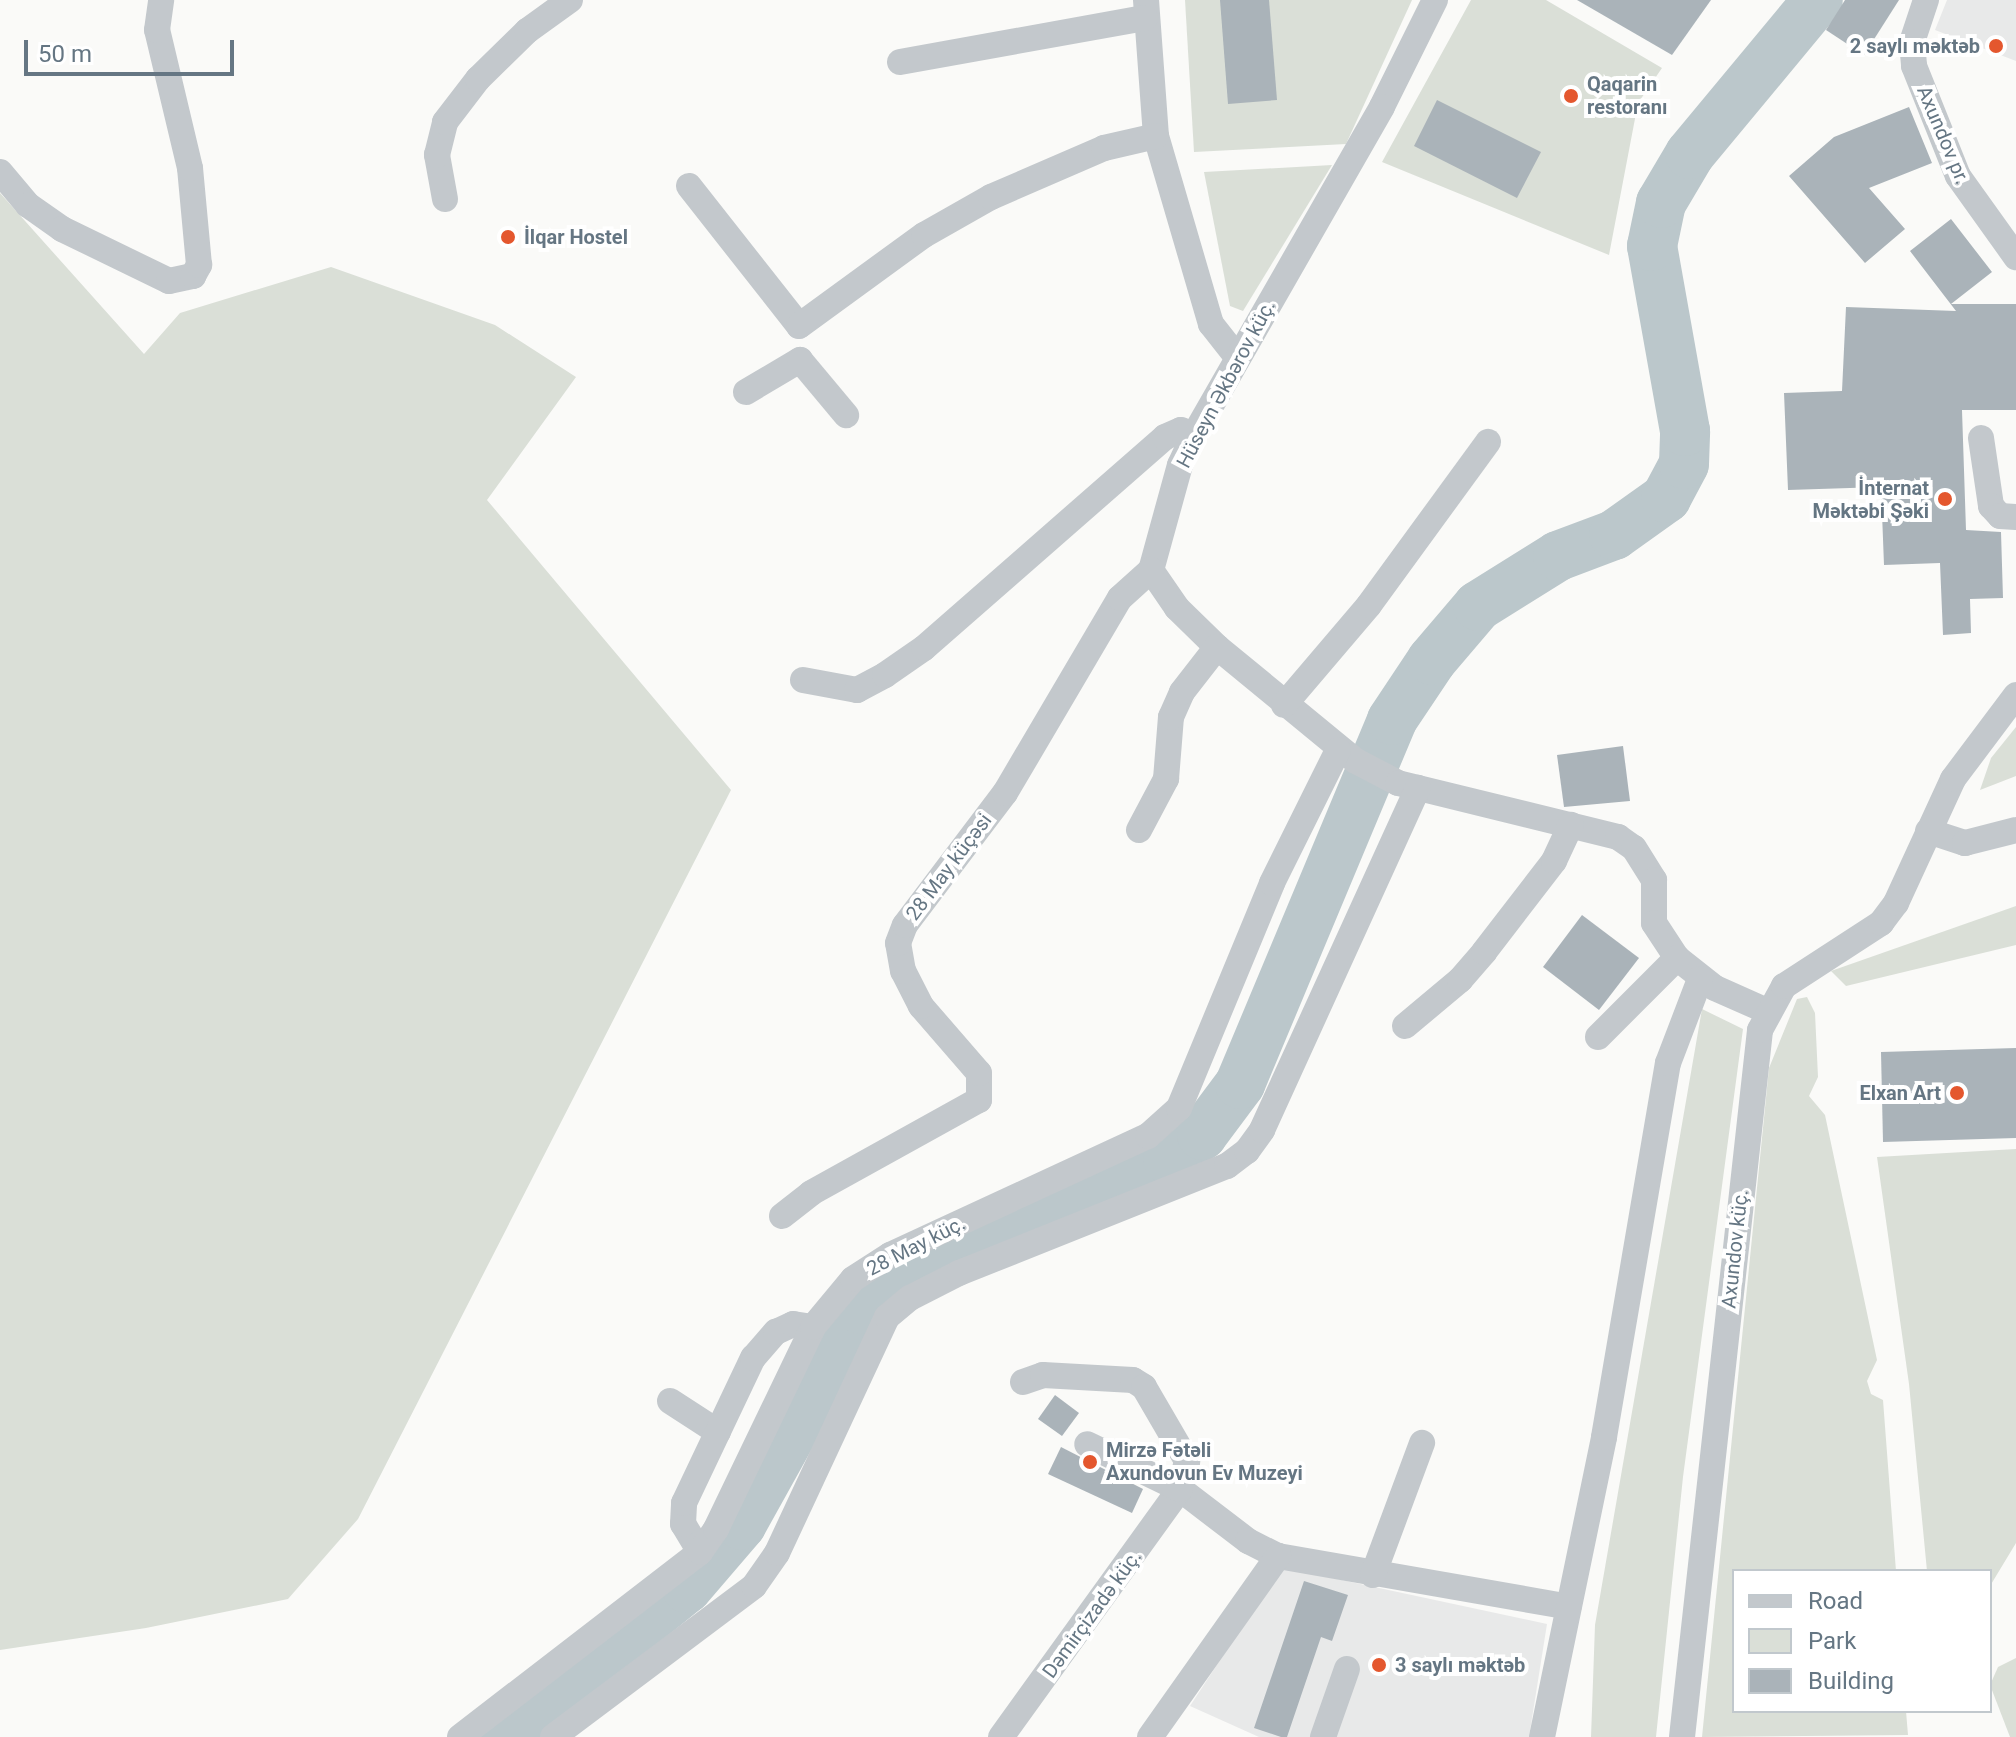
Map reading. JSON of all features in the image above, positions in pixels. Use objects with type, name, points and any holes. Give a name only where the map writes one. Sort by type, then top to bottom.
[{"type":"street","points":[[0,172],[28,205],[62,229],[169,281],[184,281],[199,265],[190,168],[157,30],[161,0]]},
{"type":"street","points":[[445,199],[437,155],[445,122],[508,50],[570,0]]},
{"type":"street","name":"Hüseyn Əkbərov küç.","points":[[1151,570],[1180,465],[1194,435],[1382,107],[1435,0]]},
{"type":"street","name":"Axundov pr.","points":[[1926,0],[1912,42],[1914,66],[1958,176],[2016,257]]},
{"type":"street","points":[[900,62],[1146,9],[1156,136],[1211,324],[1237,357]]},
{"type":"street","points":[[799,326],[924,235],[991,197],[1104,148],[1156,136]]},
{"type":"street","points":[[689,186],[799,326],[800,360],[846,415]]},
{"type":"street","points":[[746,392],[800,360]]},
{"type":"street","points":[[803,680],[857,690],[885,675],[924,648],[1165,437],[1181,430],[1194,435]]},
{"type":"street","points":[[1981,438],[1991,506],[2000,516],[2016,517]]},
{"type":"street","points":[[1284,705],[1369,605],[1488,442]]},
{"type":"street","points":[[1151,570],[1177,608],[1217,647],[1347,756],[1408,785],[1618,837],[1648,864],[1654,923],[1677,958],[1700,979],[1767,1011]]},
{"type":"street","name":"28 May küçəsi","points":[[782,1216],[811,1193],[979,1100],[979,1073],[921,1006],[903,971],[898,943],[905,925],[1005,793],[1120,598],[1151,570]]},
{"type":"street","points":[[1139,830],[1166,779],[1171,717],[1182,692],[1217,647]]},
{"type":"street","points":[[2016,695],[1970,751],[1928,831],[1965,843],[2016,830]]},
{"type":"street","name":"28 May küç.","points":[[460,1737],[700,1552],[716,1529],[813,1327],[853,1279],[890,1255],[1148,1136],[1179,1108],[1272,883],[1347,756]]},
{"type":"street","points":[[553,1737],[754,1586],[777,1553],[869,1349],[899,1307],[959,1273],[1227,1166],[1247,1151],[1262,1130],[1408,785]]},
{"type":"street","points":[[1405,1026],[1460,980],[1484,952],[1554,861],[1571,825]]},
{"type":"street","name":"Axundov küç.","points":[[1682,1737],[1757,1046],[1767,1011],[1792,979],[1881,923],[1928,831]]},
{"type":"street","points":[[1598,1037],[1677,958]]},
{"type":"street","points":[[1542,1737],[1569,1607],[1668,1063],[1700,979]]},
{"type":"street","points":[[700,1552],[683,1524],[684,1503],[753,1358],[776,1332],[793,1324],[813,1327]]},
{"type":"street","points":[[1023,1382],[1043,1375],[1133,1380],[1144,1387],[1187,1461],[1180,1489]]},
{"type":"street","points":[[670,1401],[718,1432]]},
{"type":"street","points":[[1373,1575],[1422,1443]]},
{"type":"street","points":[[1087,1444],[1180,1489],[1248,1541],[1278,1556],[1569,1607]]},
{"type":"street","name":"Dəmirçizadə küç.","points":[[1001,1737],[1180,1489]]},
{"type":"street","points":[[1150,1737],[1278,1556]]},
{"type":"street","points":[[1323,1737],[1347,1669]]},
{"type":"shaded area","name":"2 saylı məktəb","points":[[1947,0],[2016,0],[2016,61],[1935,30]]},
{"type":"shaded area","name":"3 saylı məktəb","points":[[1281,1567],[1547,1624],[1529,1737],[1259,1737],[1190,1706]]},
{"type":"green space","points":[[1185,0],[1412,0],[1346,144],[1194,152]]},
{"type":"green space","points":[[1471,0],[1546,0],[1662,68],[1638,103],[1609,255],[1382,162]]},
{"type":"green space","points":[[1332,165],[1243,311],[1230,306],[1204,172]]},
{"type":"green space","points":[[0,193],[144,354],[180,313],[331,267],[495,325],[576,377],[487,500],[731,790],[358,1519],[288,1599],[146,1628],[0,1650]]},
{"type":"green space","points":[[2016,727],[2016,776],[1980,790],[1991,758]]},
{"type":"green space","points":[[2016,906],[2016,945],[1846,986],[1831,971]]},
{"type":"green space","points":[[1807,997],[1815,1013],[1818,1077],[1809,1096],[1825,1115],[1877,1360],[1867,1381],[1871,1394],[1883,1400],[1896,1569],[1732,1569],[1732,1713],[1906,1713],[1908,1735],[1702,1737],[1769,1068],[1797,999]]},
{"type":"green space","points":[[1702,1009],[1743,1029],[1683,1477],[1656,1737],[1591,1737],[1595,1625]]},
{"type":"green space","points":[[2016,1149],[2016,1543],[1992,1583],[1992,1569],[1927,1569],[1909,1384],[1877,1157]]},
{"type":"green space","points":[[2016,1658],[2016,1737],[2010,1737],[1992,1690],[1992,1680],[1998,1667]]},
{"type":"building","points":[[1220,0],[1269,0],[1277,100],[1228,104]]},
{"type":"building","points":[[1577,0],[1711,0],[1672,55]]},
{"type":"building","points":[[1845,0],[1899,0],[1864,55],[1826,30]]},
{"type":"building","points":[[1437,100],[1541,152],[1517,198],[1414,146]]},
{"type":"building","points":[[1909,107],[1932,163],[1869,188],[1905,229],[1865,263],[1789,176],[1834,137]]},
{"type":"building","points":[[1951,219],[1992,272],[1951,304],[2016,304],[2016,410],[1962,410],[1966,530],[2001,532],[2003,598],[1970,599],[1971,633],[1943,635],[1940,563],[1884,565],[1881,487],[1788,490],[1784,393],[1842,391],[1846,307],[1956,311],[1910,251]]},
{"type":"building","points":[[1623,746],[1630,801],[1564,807],[1557,755]]},
{"type":"building","points":[[1582,915],[1639,958],[1599,1010],[1543,967]]},
{"type":"building","points":[[2016,1048],[2016,1138],[1883,1142],[1881,1052]]},
{"type":"building","points":[[1055,1395],[1079,1413],[1062,1436],[1038,1419]]},
{"type":"building","points":[[1061,1447],[1143,1489],[1132,1513],[1048,1474]]},
{"type":"building","points":[[1304,1581],[1348,1595],[1332,1641],[1321,1637],[1287,1737],[1281,1737],[1254,1728]]},
{"type":"waterway","points":[[504,1737],[687,1588],[741,1525],[861,1309],[930,1258],[1168,1159],[1202,1135],[1240,1084],[1392,720],[1432,660],[1478,606],[1558,556],[1614,535],[1666,498],[1684,464],[1685,431],[1652,246],[1661,203],[1690,154],[1818,0]]},
{"type":"place","name":"2 saylı məktəb","points":[[1996,46]]},
{"type":"place","name":"Qaqarin restoranı","points":[[1571,96]]},
{"type":"place","name":"İlqar Hostel","points":[[508,237]]},
{"type":"place","name":"İnternat Məktəbi Şəki","points":[[1945,499]]},
{"type":"place","name":"Elxan Art","points":[[1957,1093]]},
{"type":"place","name":"Mirzə Fətəli Axundovun Ev Muzeyi","points":[[1090,1462]]},
{"type":"place","name":"3 saylı məktəb","points":[[1379,1665]]}]
